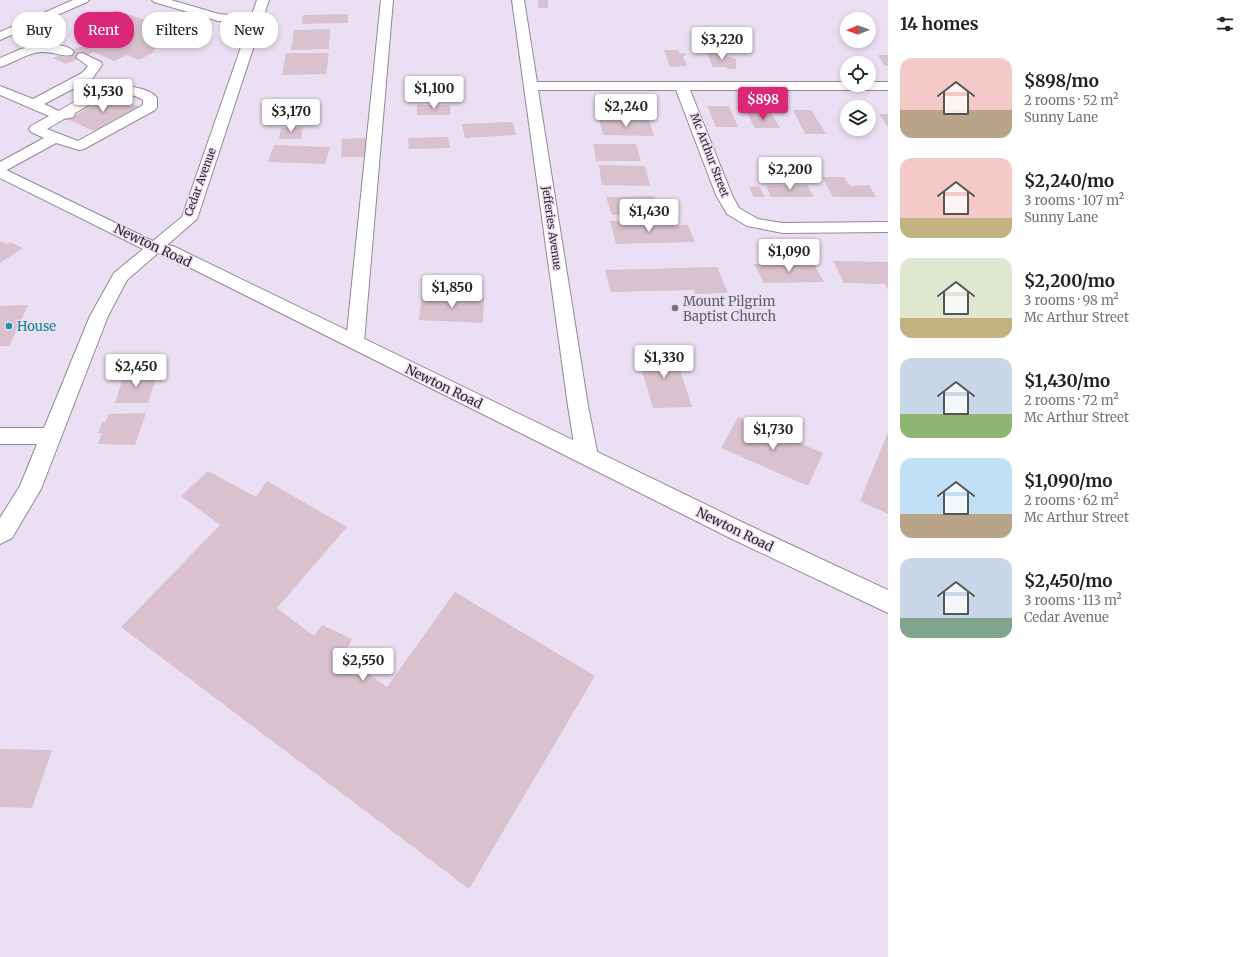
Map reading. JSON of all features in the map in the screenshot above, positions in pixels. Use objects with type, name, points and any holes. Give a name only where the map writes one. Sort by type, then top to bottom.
[{"type":"street","points":[[0,36],[83,0]]},
{"type":"street","points":[[158,0],[220,17]]},
{"type":"street","name":"Cedar Avenue","points":[[259,12],[263,0]]},
{"type":"street","points":[[355,342],[387,0]]},
{"type":"street","name":"Jefferies Avenue","points":[[518,0],[578,406],[587,456]]},
{"type":"street","points":[[0,63],[35,48],[57,48],[68,52]]},
{"type":"street","name":"Cedar Avenue","points":[[2,532],[30,489],[99,316],[120,277],[189,219],[247,48]]},
{"type":"street","points":[[32,105],[87,76],[96,65],[82,57]]},
{"type":"street","points":[[531,86],[888,86]]},
{"type":"street","name":"Mc Arthur Street","points":[[681,86],[724,194],[733,211],[753,223],[783,228],[888,227]]},
{"type":"street","points":[[0,90],[60,116]]},
{"type":"street","points":[[120,92],[136,96],[142,100],[143,107],[98,131],[97,137],[79,146],[55,138],[36,129],[60,116],[72,114],[110,94],[120,92]]},
{"type":"street","points":[[0,168],[55,138]]},
{"type":"street","name":"Newton Road","points":[[0,172],[155,248],[167,250],[738,531],[888,602]]},
{"type":"street","points":[[0,436],[51,436]]},
{"type":"building","points":[[538,0],[548,0],[548,8],[538,8]]},
{"type":"building","points":[[348,14],[348,23],[302,24],[303,15]]},
{"type":"building","points":[[134,16],[142,19],[142,48],[157,48],[153,50],[154,52],[139,60],[127,55],[114,61],[94,52],[66,64],[53,58],[77,48],[134,48]]},
{"type":"building","points":[[330,29],[329,49],[291,50],[294,30]]},
{"type":"building","points":[[664,50],[678,50],[680,54],[685,53],[687,55],[683,56],[687,66],[670,67]]},
{"type":"building","points":[[286,53],[329,53],[326,74],[282,75]]},
{"type":"building","points":[[707,53],[724,53],[727,56],[736,59],[736,69],[713,67]]},
{"type":"building","points":[[878,55],[888,55],[888,66],[885,66]]},
{"type":"building","points":[[113,96],[140,107],[94,131],[67,119]]},
{"type":"building","points":[[417,105],[450,105],[450,115],[417,115]]},
{"type":"building","points":[[707,106],[729,106],[738,127],[716,127]]},
{"type":"building","points":[[793,110],[811,110],[826,134],[805,134]]},
{"type":"building","points":[[747,113],[771,113],[780,128],[755,128]]},
{"type":"building","points":[[879,114],[888,114],[888,127]]},
{"type":"building","points":[[599,119],[649,120],[654,136],[603,135]]},
{"type":"building","points":[[513,122],[516,135],[465,138],[462,124]]},
{"type":"building","points":[[303,127],[301,139],[279,139],[281,128]]},
{"type":"building","points":[[448,137],[450,148],[409,149],[408,138]]},
{"type":"building","points":[[366,138],[366,157],[341,157],[342,139]]},
{"type":"building","points":[[593,144],[636,144],[641,161],[596,161]]},
{"type":"building","points":[[274,145],[330,147],[325,164],[268,162]]},
{"type":"building","points":[[599,165],[645,166],[650,186],[602,185]]},
{"type":"building","points":[[822,177],[844,177],[850,186],[869,185],[876,197],[833,197]]},
{"type":"building","points":[[807,185],[814,197],[771,197],[766,186]]},
{"type":"building","points":[[759,186],[765,197],[754,197],[749,187]]},
{"type":"building","points":[[654,196],[661,214],[612,215],[606,197]]},
{"type":"building","points":[[641,220],[643,226],[688,225],[695,242],[616,244],[610,221]]},
{"type":"building","points":[[0,241],[7,244],[10,242],[23,248],[0,263]]},
{"type":"building","points":[[833,261],[888,262],[888,290],[885,284],[844,283]]},
{"type":"building","points":[[813,263],[824,282],[764,283],[754,264]]},
{"type":"building","points":[[717,267],[728,293],[695,294],[694,290],[611,292],[605,270]]},
{"type":"building","points":[[422,295],[484,298],[483,323],[419,320]]},
{"type":"building","name":"House","points":[[28,305],[9,346],[0,346],[0,306]]},
{"type":"building","points":[[673,349],[692,407],[653,408],[636,350]]},
{"type":"building","points":[[125,372],[158,373],[148,403],[115,403]]},
{"type":"building","points":[[146,413],[135,445],[98,444],[102,433],[98,433],[102,422],[105,422],[109,414]]},
{"type":"building","points":[[738,417],[823,453],[808,486],[721,448]]},
{"type":"building","points":[[888,432],[888,514],[860,501]]},
{"type":"building","points":[[208,471],[256,497],[267,481],[347,527],[277,608],[314,636],[322,625],[352,639],[344,656],[387,687],[455,592],[595,676],[469,889],[121,627],[220,525],[181,496]]},
{"type":"building","points":[[0,749],[52,750],[32,808],[0,807]]},
{"type":"place","name":"Mount Pilgrim Baptist Church","points":[[675,308]]},
{"type":"place","name":"House","points":[[9,326]]}]
